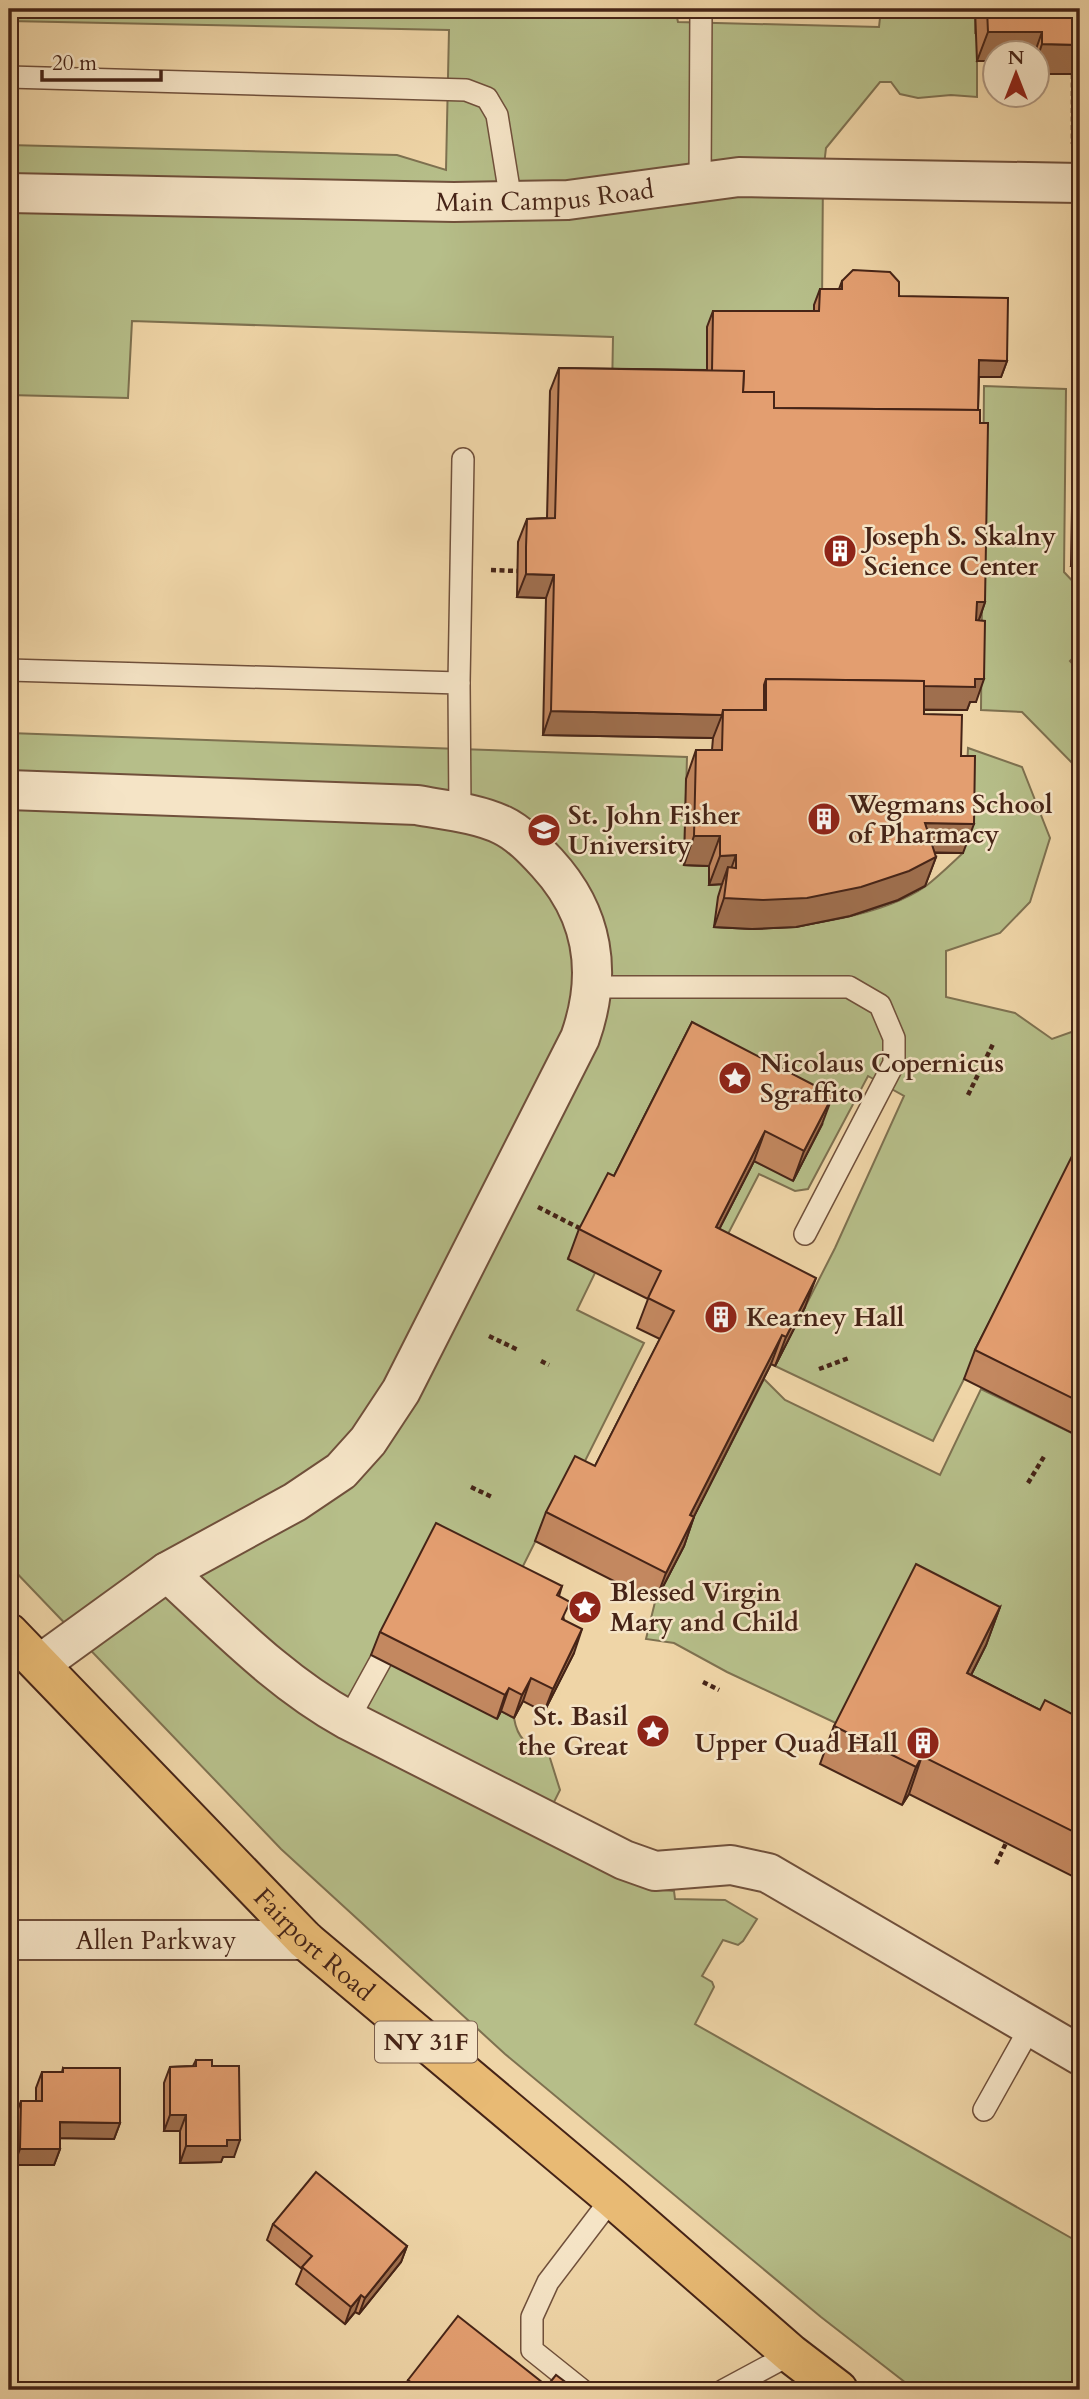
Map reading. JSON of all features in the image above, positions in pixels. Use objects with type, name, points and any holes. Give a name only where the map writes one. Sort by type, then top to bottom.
[{"type":"main road","name":"Fairport Road","points":[[9,1633],[305,1940],[612,2198],[791,2354],[838,2390]]},
{"type":"street","name":"Main Campus Road","points":[[9,193],[454,202],[568,200],[700,182],[763,177],[1080,183]]},
{"type":"street","points":[[9,790],[418,806],[460,813],[501,825],[530,845],[561,879],[586,923],[593,962],[593,987],[580,1038],[398,1398],[368,1441],[341,1471],[295,1502],[167,1572],[40,1664]]},
{"type":"street","points":[[167,1572],[282,1677],[318,1703],[348,1720],[624,1860],[655,1871],[731,1865],[768,1873],[1080,2054]]},
{"type":"street","name":"Allen Parkway","points":[[9,1940],[305,1940]]},
{"type":"lane","points":[[700,182],[701,9]]},
{"type":"lane","points":[[9,77],[466,90],[487,98],[498,115],[511,201]]},
{"type":"lane","points":[[460,813],[459,683],[463,459]]},
{"type":"lane","points":[[9,670],[459,683]]},
{"type":"lane","points":[[593,987],[849,987],[880,1005],[894,1038],[894,1063],[805,1234]]},
{"type":"lane","points":[[348,1720],[381,1660]]},
{"type":"lane","points":[[984,2110],[1031,2026]]},
{"type":"lane","points":[[582,2390],[532,2350],[532,2317],[548,2282],[612,2198]]},
{"type":"lane","points":[[724,2390],[791,2354]]},
{"type":"path","points":[[1073,74],[1073,143]]},
{"type":"path","points":[[487,570],[517,570]]},
{"type":"path","points":[[968,1095],[993,1044]]},
{"type":"path","points":[[538,1206],[583,1230]]},
{"type":"path","points":[[489,1336],[518,1350]]},
{"type":"path","points":[[819,1369],[849,1358]]},
{"type":"path","points":[[541,1361],[549,1365]]},
{"type":"path","points":[[1028,1483],[1045,1455]]},
{"type":"path","points":[[471,1487],[494,1498]]},
{"type":"path","points":[[702,1682],[719,1690]]},
{"type":"path","points":[[996,1864],[1006,1843]]},
{"type":"green space","points":[[9,9],[675,9],[678,22],[879,27],[881,9],[975,9],[977,97],[951,95],[918,98],[900,94],[891,82],[880,82],[826,148],[823,174],[822,305],[813,328],[706,394],[612,393],[613,337],[132,321],[128,398],[9,395],[9,145],[397,155],[446,170],[449,30],[9,21]]},
{"type":"green space","points":[[984,386],[1066,389],[1064,572],[1080,589],[1080,651],[1070,661],[1080,672],[1080,771],[1022,712],[981,710]]},
{"type":"green space","points":[[9,733],[687,757],[684,865],[709,866],[709,885],[726,884],[752,929],[795,926],[842,918],[888,905],[926,886],[963,853],[968,748],[1022,767],[1050,838],[1030,902],[1000,933],[946,951],[946,997],[1015,1013],[1052,1039],[1080,1029],[1080,1179],[964,1379],[933,1441],[775,1366],[835,1248],[904,1096],[868,1076],[808,1189],[795,1191],[759,1174],[714,1261],[705,1257],[754,1161],[793,1180],[822,1125],[603,1205],[568,1258],[595,1273],[577,1310],[644,1343],[577,1477],[569,1474],[521,1570],[501,1711],[514,1718],[518,1732],[526,1742],[549,1755],[560,1790],[537,1836],[621,1878],[656,1889],[674,1891],[675,1899],[725,1900],[757,1919],[738,1945],[723,1940],[702,1976],[712,1982],[714,1987],[695,2024],[1080,2243],[1080,2390],[915,2390],[821,2317],[505,2054],[281,1849],[9,1565]]},
{"type":"green space","points":[[764,1379],[785,1400],[940,1475],[981,1389],[1080,1437],[1080,1775],[840,1725],[727,1672],[674,1643],[646,1639],[655,1602],[683,1546],[680,1544]]},
{"type":"building","points":[[987,9],[1080,9],[1080,45],[1050,44],[1050,38],[1042,38],[1042,32],[988,32]]},
{"type":"building","points":[[853,270],[890,272],[899,282],[899,296],[1008,298],[1007,361],[979,360],[978,410],[774,408],[774,392],[743,392],[744,371],[712,371],[713,311],[819,311],[820,289],[842,289],[842,281]]},
{"type":"building","points":[[559,368],[744,371],[743,392],[774,392],[774,408],[980,410],[980,423],[988,423],[985,602],[977,602],[976,620],[985,621],[984,679],[975,679],[975,687],[924,686],[924,681],[766,679],[764,710],[723,710],[722,715],[551,711],[554,575],[526,574],[526,547],[527,519],[555,518]]},
{"type":"building","name":"Wegmans School of Pharmacy","points":[[766,679],[924,681],[924,714],[962,715],[961,756],[975,756],[974,824],[925,823],[936,857],[909,871],[861,887],[807,898],[724,898],[728,867],[736,868],[736,855],[720,856],[720,836],[694,836],[696,750],[722,750],[723,710],[766,710]]},
{"type":"building","name":"Kearney Hall","points":[[692,1022],[833,1095],[804,1151],[765,1131],[716,1227],[816,1278],[786,1337],[782,1335],[690,1515],[694,1517],[666,1573],[546,1512],[575,1456],[595,1466],[674,1311],[648,1298],[661,1271],[579,1229],[608,1173],[614,1176]]},
{"type":"building","points":[[1078,1144],[1080,1145],[1080,1402],[975,1350]]},
{"type":"building","points":[[436,1523],[562,1586],[557,1595],[570,1602],[562,1619],[582,1629],[553,1689],[531,1678],[522,1695],[509,1688],[505,1695],[380,1632]]},
{"type":"building","name":"Upper Quad Hall","points":[[916,1564],[1000,1607],[967,1673],[1040,1710],[1045,1700],[1080,1718],[1080,1835],[922,1756],[916,1767],[834,1726]]},
{"type":"building","points":[[196,2060],[212,2060],[212,2066],[239,2066],[240,2140],[227,2140],[227,2146],[186,2146],[186,2115],[170,2115],[170,2067],[196,2066]]},
{"type":"building","points":[[63,2068],[120,2068],[120,2123],[60,2122],[60,2149],[20,2149],[21,2101],[42,2101],[42,2072],[63,2072]]},
{"type":"building","points":[[316,2172],[407,2246],[365,2298],[361,2295],[351,2307],[302,2267],[312,2256],[273,2224]]},
{"type":"building","points":[[458,2316],[547,2386],[556,2375],[576,2390],[421,2390],[408,2380]]},
{"type":"place","name":"Joseph S. Skalny Science Center","points":[[840,551]]},
{"type":"place","name":"Wegmans School of Pharmacy","points":[[824,819]]},
{"type":"place","name":"St. John Fisher University","points":[[544,830]]},
{"type":"place","name":"Nicolaus Copernicus Sgraffito","points":[[735,1078]]},
{"type":"place","name":"Kearney Hall","points":[[721,1317]]},
{"type":"place","name":"Blessed Virgin Mary and Child","points":[[585,1607]]},
{"type":"place","name":"St. Basil the Great","points":[[653,1731]]},
{"type":"place","name":"Upper Quad Hall","points":[[923,1743]]}]
